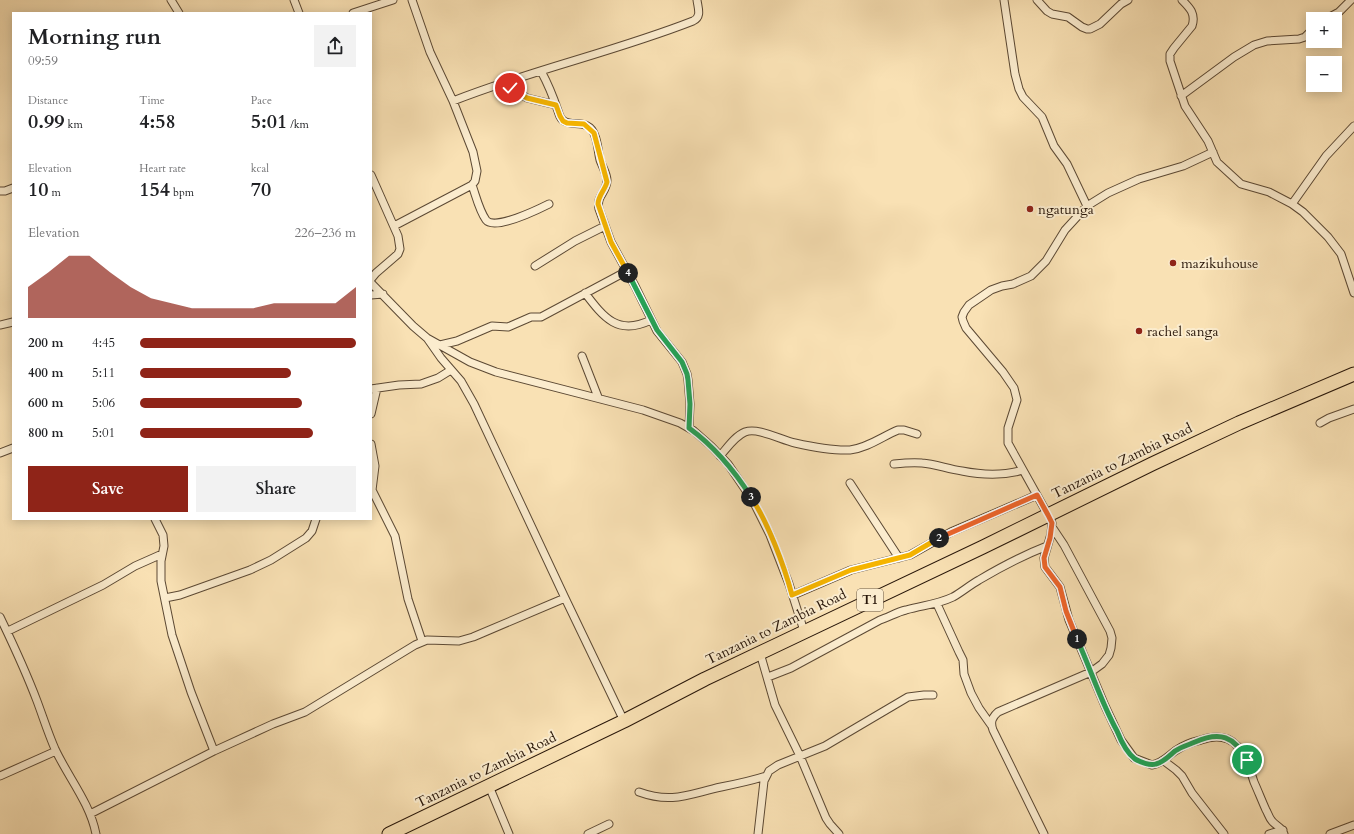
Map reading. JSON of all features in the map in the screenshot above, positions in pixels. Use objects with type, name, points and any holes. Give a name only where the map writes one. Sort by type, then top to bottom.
[{"type":"highway","name":"Tanzania to Zambia Road","points":[[389,834],[624,722],[705,679],[804,631],[1050,521],[1205,439],[1354,374]]},
{"type":"street","points":[[171,0],[178,12]]},
{"type":"street","points":[[294,0],[299,12]]},
{"type":"street","points":[[356,12],[393,0]]},
{"type":"street","points":[[394,226],[472,185],[476,178],[477,168],[473,152],[453,102],[430,52],[412,0]]},
{"type":"street","points":[[453,102],[488,87],[640,40],[696,20],[698,16],[697,0]]},
{"type":"street","points":[[1004,0],[1017,85],[1023,97],[1042,117],[1054,146],[1067,164],[1088,206]]},
{"type":"street","points":[[1037,0],[1047,11],[1052,14],[1068,17],[1082,28],[1087,29],[1100,24],[1116,8],[1128,0]]},
{"type":"street","points":[[1182,0],[1193,13],[1194,19],[1192,26],[1170,54],[1171,66],[1181,96],[1191,117],[1208,141],[1218,162],[1241,184],[1264,190],[1292,204],[1336,246],[1341,254],[1354,293]]},
{"type":"street","points":[[1339,12],[1351,0]]},
{"type":"street","points":[[1181,96],[1234,57],[1254,45],[1267,41],[1299,39],[1306,36]]},
{"type":"street","points":[[540,71],[551,90],[563,121],[567,123],[584,124],[595,136],[600,159],[607,178],[605,188],[598,201],[605,226],[611,242],[651,320],[660,336],[671,347],[682,362],[687,374],[690,404],[689,428]]},
{"type":"street","points":[[503,82],[527,98],[556,105]]},
{"type":"street","points":[[1292,204],[1326,156],[1354,126]]},
{"type":"street","points":[[992,725],[993,718],[998,712],[1091,672],[1102,664],[1109,655],[1112,638],[1110,631],[1009,445],[1008,428],[1017,400],[1014,388],[966,328],[962,317],[969,305],[991,290],[1025,279],[1038,271],[1065,230],[1096,199],[1139,179],[1183,166],[1213,152]]},
{"type":"street","points":[[372,177],[394,226],[400,247],[398,254],[376,272],[372,278]]},
{"type":"street","points":[[472,185],[486,221],[495,224],[526,215],[549,204]]},
{"type":"street","points":[[0,191],[12,188]]},
{"type":"street","points":[[534,266],[575,241],[605,226]]},
{"type":"street","points":[[440,345],[458,341],[492,326],[508,327],[531,317],[540,317],[627,271]]},
{"type":"street","points":[[372,284],[413,326],[427,338],[482,367],[661,415],[689,428],[711,446],[736,474],[753,501],[770,535],[789,584],[804,631]]},
{"type":"street","points":[[586,293],[602,314],[615,324],[629,326],[643,324],[651,320]]},
{"type":"street","points":[[372,295],[383,294]]},
{"type":"street","points":[[0,325],[12,322]]},
{"type":"street","points":[[427,338],[441,358],[461,381],[474,404],[624,722]]},
{"type":"street","points":[[582,356],[598,397]]},
{"type":"street","points":[[372,405],[374,388],[399,384],[421,384],[438,378],[452,370]]},
{"type":"street","points":[[1320,423],[1354,409]]},
{"type":"street","points":[[720,456],[743,433],[750,431],[794,443],[836,450],[852,450],[865,446],[898,430],[904,430],[917,434]]},
{"type":"street","points":[[0,453],[12,448]]},
{"type":"street","points":[[372,450],[375,466],[372,482]]},
{"type":"street","points":[[894,464],[909,462],[922,463],[962,472],[993,475],[1014,473],[1023,470]]},
{"type":"street","points":[[850,483],[899,558]]},
{"type":"street","points":[[372,490],[395,536],[408,599],[422,641]]},
{"type":"street","points":[[792,595],[851,570],[910,555],[951,532],[1037,495]]},
{"type":"street","points":[[156,520],[163,535],[164,546],[162,554],[161,581],[172,636],[178,657],[214,751]]},
{"type":"street","points":[[165,598],[244,572],[271,560],[306,538],[312,531],[316,520]]},
{"type":"street","points":[[1050,521],[1050,538],[1043,560],[1045,567],[1060,587],[1069,620],[1113,724],[1121,740],[1132,755],[1137,760],[1152,765],[1164,761],[1179,749],[1199,740],[1219,736],[1231,740],[1240,749],[1247,760],[1257,788],[1272,821],[1283,832]]},
{"type":"street","points":[[768,677],[791,668],[880,620],[904,610],[937,604],[954,596],[1010,563],[1035,550],[1047,546]]},
{"type":"street","points":[[8,631],[103,585],[135,566],[162,554]]},
{"type":"street","points":[[90,814],[214,751],[273,724],[305,712],[415,644],[433,639],[459,640],[472,637],[565,598]]},
{"type":"street","points":[[937,604],[959,652],[964,674],[971,693],[979,708],[992,725],[1015,776],[1044,834]]},
{"type":"street","points":[[0,618],[8,631],[37,701],[46,729],[56,751],[67,768],[90,814],[96,834]]},
{"type":"street","points":[[760,653],[775,705],[800,756],[826,818],[838,833]]},
{"type":"street","points":[[758,834],[764,781],[769,771],[778,765],[825,746],[903,699],[914,696],[933,695]]},
{"type":"street","points":[[0,776],[56,751]]},
{"type":"street","points":[[1164,761],[1182,776],[1192,793],[1224,834]]},
{"type":"street","points":[[639,792],[665,798],[687,796],[766,776]]},
{"type":"street","points":[[489,786],[509,834]]},
{"type":"street","points":[[588,834],[609,824]]},
{"type":"street","points":[[1330,834],[1354,825]]},
{"type":"street","points":[[1269,834],[1283,832]]},
{"type":"place","name":"ngatunga","points":[[1030,209]]},
{"type":"place","name":"mazikuhouse","points":[[1173,263]]},
{"type":"place","name":"rachel sanga","points":[[1139,331]]},
{"type":"route","points":[[510,88],[527,98],[556,105],[563,121],[567,123],[584,124],[594,133],[600,159],[607,178],[605,188],[598,201],[599,209],[611,242],[648,311],[650,318],[660,336],[671,347],[682,362],[685,369],[688,380],[690,409],[689,428],[711,446],[728,464],[753,501],[770,535],[792,595],[851,570],[910,555],[925,548],[934,541],[951,532],[1037,495],[1052,523],[1051,534],[1043,560],[1045,567],[1062,589],[1069,620],[1105,706],[1121,740],[1134,758],[1152,765],[1158,764],[1179,749],[1199,740],[1219,736],[1227,738],[1235,743],[1247,760]]}]
